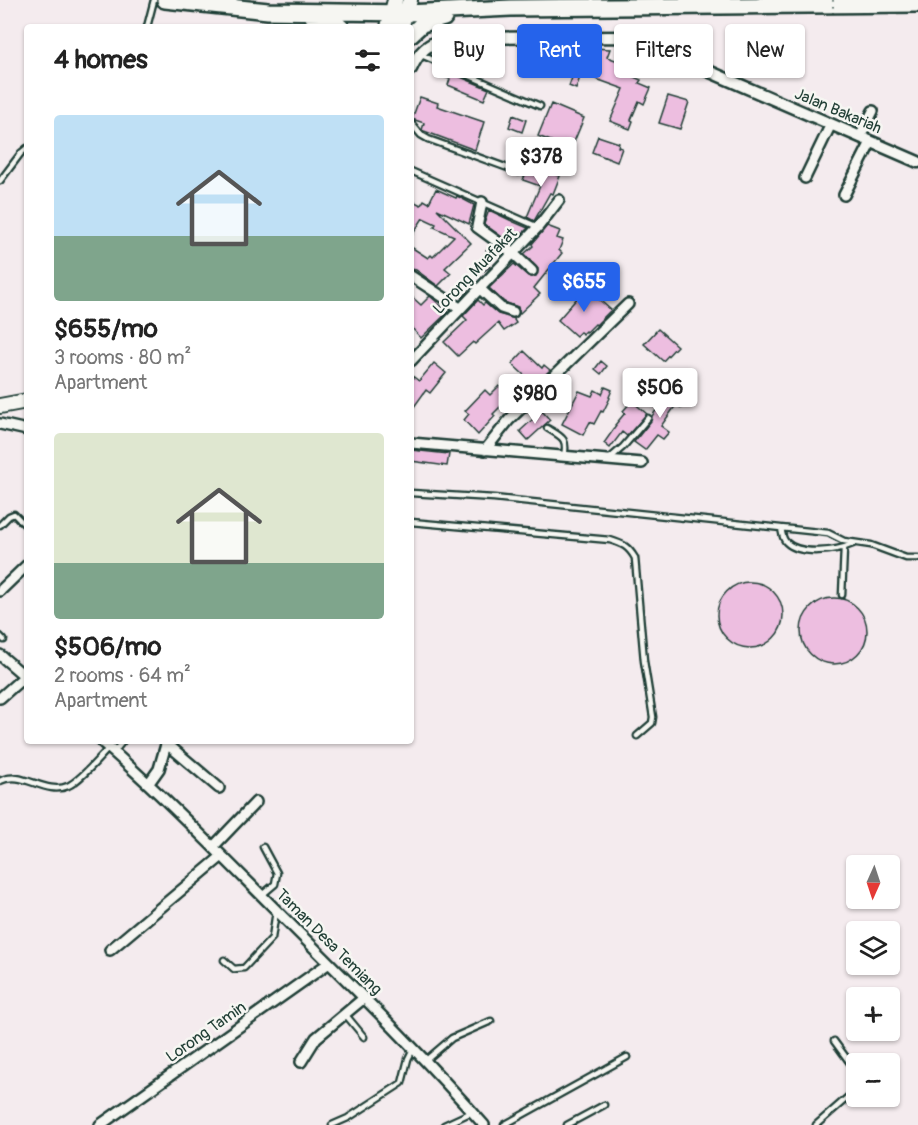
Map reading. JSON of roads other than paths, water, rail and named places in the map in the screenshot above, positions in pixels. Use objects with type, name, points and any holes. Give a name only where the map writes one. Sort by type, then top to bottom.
[{"type":"highway","points":[[165,0],[268,11],[317,18],[336,24]]},
{"type":"highway","points":[[350,11],[366,4],[368,0]]},
{"type":"highway","points":[[446,0],[458,4],[561,9],[918,4]]},
{"type":"highway","points":[[268,11],[399,13],[511,8]]},
{"type":"highway","points":[[414,31],[422,24],[438,18],[561,9]]},
{"type":"main road","points":[[0,406],[24,402]]},
{"type":"street","points":[[890,4],[918,12]]},
{"type":"street","name":"Jalan Bakariah","points":[[419,54],[429,44],[446,38],[624,37],[639,41],[918,162]]},
{"type":"street","points":[[414,63],[419,54]]},
{"type":"street","points":[[860,137],[873,111]]},
{"type":"street","points":[[805,178],[831,124]]},
{"type":"street","points":[[844,195],[872,142]]},
{"type":"street","name":"Lorong Muafakat","points":[[414,359],[538,227],[559,200]]},
{"type":"street","points":[[482,202],[477,226],[513,253],[532,272]]},
{"type":"street","points":[[414,280],[460,308]]},
{"type":"street","points":[[479,288],[501,308],[513,312]]},
{"type":"street","points":[[485,450],[509,420],[628,304]]},
{"type":"street","points":[[0,424],[24,429]]},
{"type":"street","points":[[414,443],[642,464]]},
{"type":"street","points":[[0,591],[24,568]]},
{"type":"street","points":[[0,655],[24,675]]},
{"type":"street","points":[[0,699],[24,679]]},
{"type":"street","name":"Taman Desa Temiang","points":[[104,744],[149,783],[364,998],[484,1125]]},
{"type":"street","points":[[149,783],[159,769],[166,744]]},
{"type":"street","points":[[169,744],[219,788]]},
{"type":"street","points":[[213,847],[256,802]]},
{"type":"street","points":[[110,950],[222,856]]},
{"type":"street","name":"Lorong Tamin","points":[[100,1125],[329,963]]},
{"type":"street","points":[[301,1062],[316,1038],[364,998]]},
{"type":"lane","points":[[148,24],[154,0]]},
{"type":"lane","points":[[419,54],[540,106]]},
{"type":"lane","points":[[414,127],[428,139],[519,172]]},
{"type":"lane","points":[[0,181],[24,150]]},
{"type":"lane","points":[[414,172],[538,227]]},
{"type":"lane","points":[[606,460],[623,447],[648,418]]},
{"type":"lane","points":[[547,428],[564,441],[566,446],[564,456]]},
{"type":"lane","points":[[414,493],[494,498],[828,533],[853,543],[871,545],[906,558],[918,558]]},
{"type":"lane","points":[[0,525],[14,514],[24,525]]},
{"type":"lane","points":[[414,522],[610,540],[629,548],[635,558],[644,661],[653,717],[652,723],[637,736]]},
{"type":"lane","points":[[781,528],[784,540],[800,548],[826,552],[844,548],[853,543]]},
{"type":"lane","points":[[842,595],[844,548]]},
{"type":"lane","points":[[0,781],[11,777],[49,787],[63,787],[73,782],[119,744]]},
{"type":"lane","points":[[262,896],[275,884],[277,873],[263,847]]},
{"type":"lane","points":[[224,960],[234,969],[244,968],[272,938],[276,910]]},
{"type":"lane","points":[[345,1014],[364,1037]]},
{"type":"lane","points":[[425,1061],[452,1038],[491,1021]]},
{"type":"lane","points":[[834,1041],[846,1057]]},
{"type":"lane","points":[[332,1125],[348,1118],[402,1083],[413,1049]]},
{"type":"lane","points":[[504,1125],[627,1057]]},
{"type":"lane","points":[[816,1125],[846,1099]]},
{"type":"lane","points":[[567,1125],[604,1105]]},
{"type":"lane","points":[[444,1125],[472,1112]]}]
